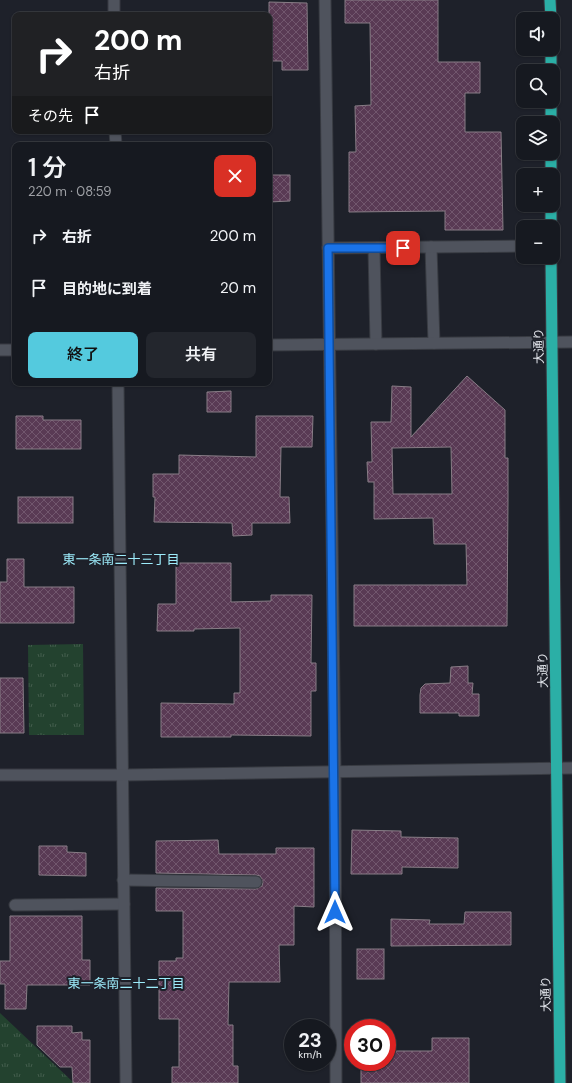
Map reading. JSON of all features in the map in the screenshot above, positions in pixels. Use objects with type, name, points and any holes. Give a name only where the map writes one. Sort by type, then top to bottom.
[{"type":"highway","points":[[550,0],[550,12]]},
{"type":"highway","name":"大通り","points":[[551,264],[560,1083]]},
{"type":"street","points":[[114,0],[114,12]]},
{"type":"street","points":[[325,0],[335,771],[336,1083]]},
{"type":"street","points":[[328,248],[516,246]]},
{"type":"street","points":[[432,247],[434,344]]},
{"type":"street","points":[[374,248],[376,344]]},
{"type":"street","points":[[272,345],[572,342]]},
{"type":"street","points":[[0,350],[12,350]]},
{"type":"street","points":[[118,386],[126,1083]]},
{"type":"street","points":[[0,775],[122,775],[572,768]]},
{"type":"street","points":[[123,880],[256,882]]},
{"type":"street","points":[[15,905],[124,904]]},
{"type":"green space","points":[[83,644],[84,735],[29,735],[28,645]]},
{"type":"green space","points":[[0,1013],[74,1083],[0,1083]]},
{"type":"building","points":[[345,0],[438,0],[438,62],[480,62],[480,93],[465,93],[465,132],[501,132],[503,230],[445,230],[445,211],[349,212],[349,152],[356,152],[355,106],[371,105],[370,23],[345,23]]},
{"type":"building","points":[[269,2],[307,3],[308,70],[282,70],[282,61],[272,61],[272,12],[269,12]]},
{"type":"building","points":[[272,175],[290,175],[290,201],[272,202]]},
{"type":"building","points":[[467,376],[505,410],[505,458],[508,458],[507,626],[354,626],[354,585],[467,585],[466,544],[434,544],[433,518],[374,519],[374,482],[368,482],[367,462],[372,462],[371,422],[391,422],[392,386],[411,387],[411,437]],"holes":[[[451,447],[452,494],[393,494],[392,448]]]},
{"type":"building","points":[[231,391],[231,412],[207,412],[207,392]]},
{"type":"building","points":[[16,416],[43,416],[43,420],[81,420],[81,449],[16,449]]},
{"type":"building","points":[[256,416],[313,416],[312,447],[281,447],[280,497],[289,497],[290,523],[252,523],[252,535],[233,536],[232,523],[154,522],[155,497],[153,497],[153,474],[179,474],[179,455],[256,457]]},
{"type":"building","points":[[18,497],[73,497],[73,523],[18,523]]},
{"type":"building","points":[[7,559],[24,559],[24,587],[74,587],[74,623],[0,623],[0,582],[7,582]]},
{"type":"building","points":[[176,563],[231,563],[231,602],[271,601],[271,595],[312,595],[311,663],[316,663],[316,691],[311,691],[311,736],[231,735],[231,737],[161,737],[161,703],[234,704],[234,693],[240,693],[240,628],[194,629],[194,631],[157,631],[158,604],[176,604]]},
{"type":"building","points":[[468,666],[468,683],[473,683],[472,694],[479,694],[479,716],[459,716],[459,713],[420,713],[421,688],[425,684],[450,683],[451,667]]},
{"type":"building","points":[[0,678],[23,678],[24,733],[0,733]]},
{"type":"building","points":[[352,830],[401,831],[401,837],[458,838],[458,868],[402,867],[402,874],[351,874]]},
{"type":"building","points":[[218,840],[219,854],[276,854],[276,848],[314,848],[314,907],[294,906],[294,945],[279,945],[280,982],[229,982],[228,1025],[233,1025],[233,1066],[238,1066],[238,1083],[172,1083],[172,1067],[179,1067],[179,1019],[159,1019],[159,961],[176,961],[176,958],[183,958],[183,911],[156,911],[156,888],[256,889],[262,886],[263,882],[260,876],[256,875],[156,873],[156,841]]},
{"type":"building","points":[[39,846],[67,846],[67,852],[86,853],[86,876],[39,875]]},
{"type":"building","points":[[465,912],[511,912],[511,945],[391,946],[391,919],[430,920],[429,924],[464,924]]},
{"type":"building","points":[[10,916],[82,916],[82,960],[90,960],[90,985],[27,985],[26,1009],[5,1009],[5,984],[0,984],[0,961],[10,961]]},
{"type":"building","points":[[357,949],[384,949],[384,979],[357,979]]},
{"type":"building","points":[[37,1026],[72,1026],[72,1033],[82,1032],[82,1040],[90,1040],[90,1083],[73,1083],[72,1067],[60,1067],[37,1045]]},
{"type":"building","points":[[432,1038],[469,1038],[469,1083],[361,1083],[361,1071],[396,1071],[396,1051],[432,1051]]},
{"type":"district","name":"東一条南二十三丁目","points":[[121,559]]},
{"type":"district","name":"東一条南二十二丁目","points":[[126,983]]},
{"type":"route","points":[[335,912],[335,771],[328,248],[403,248]]}]
